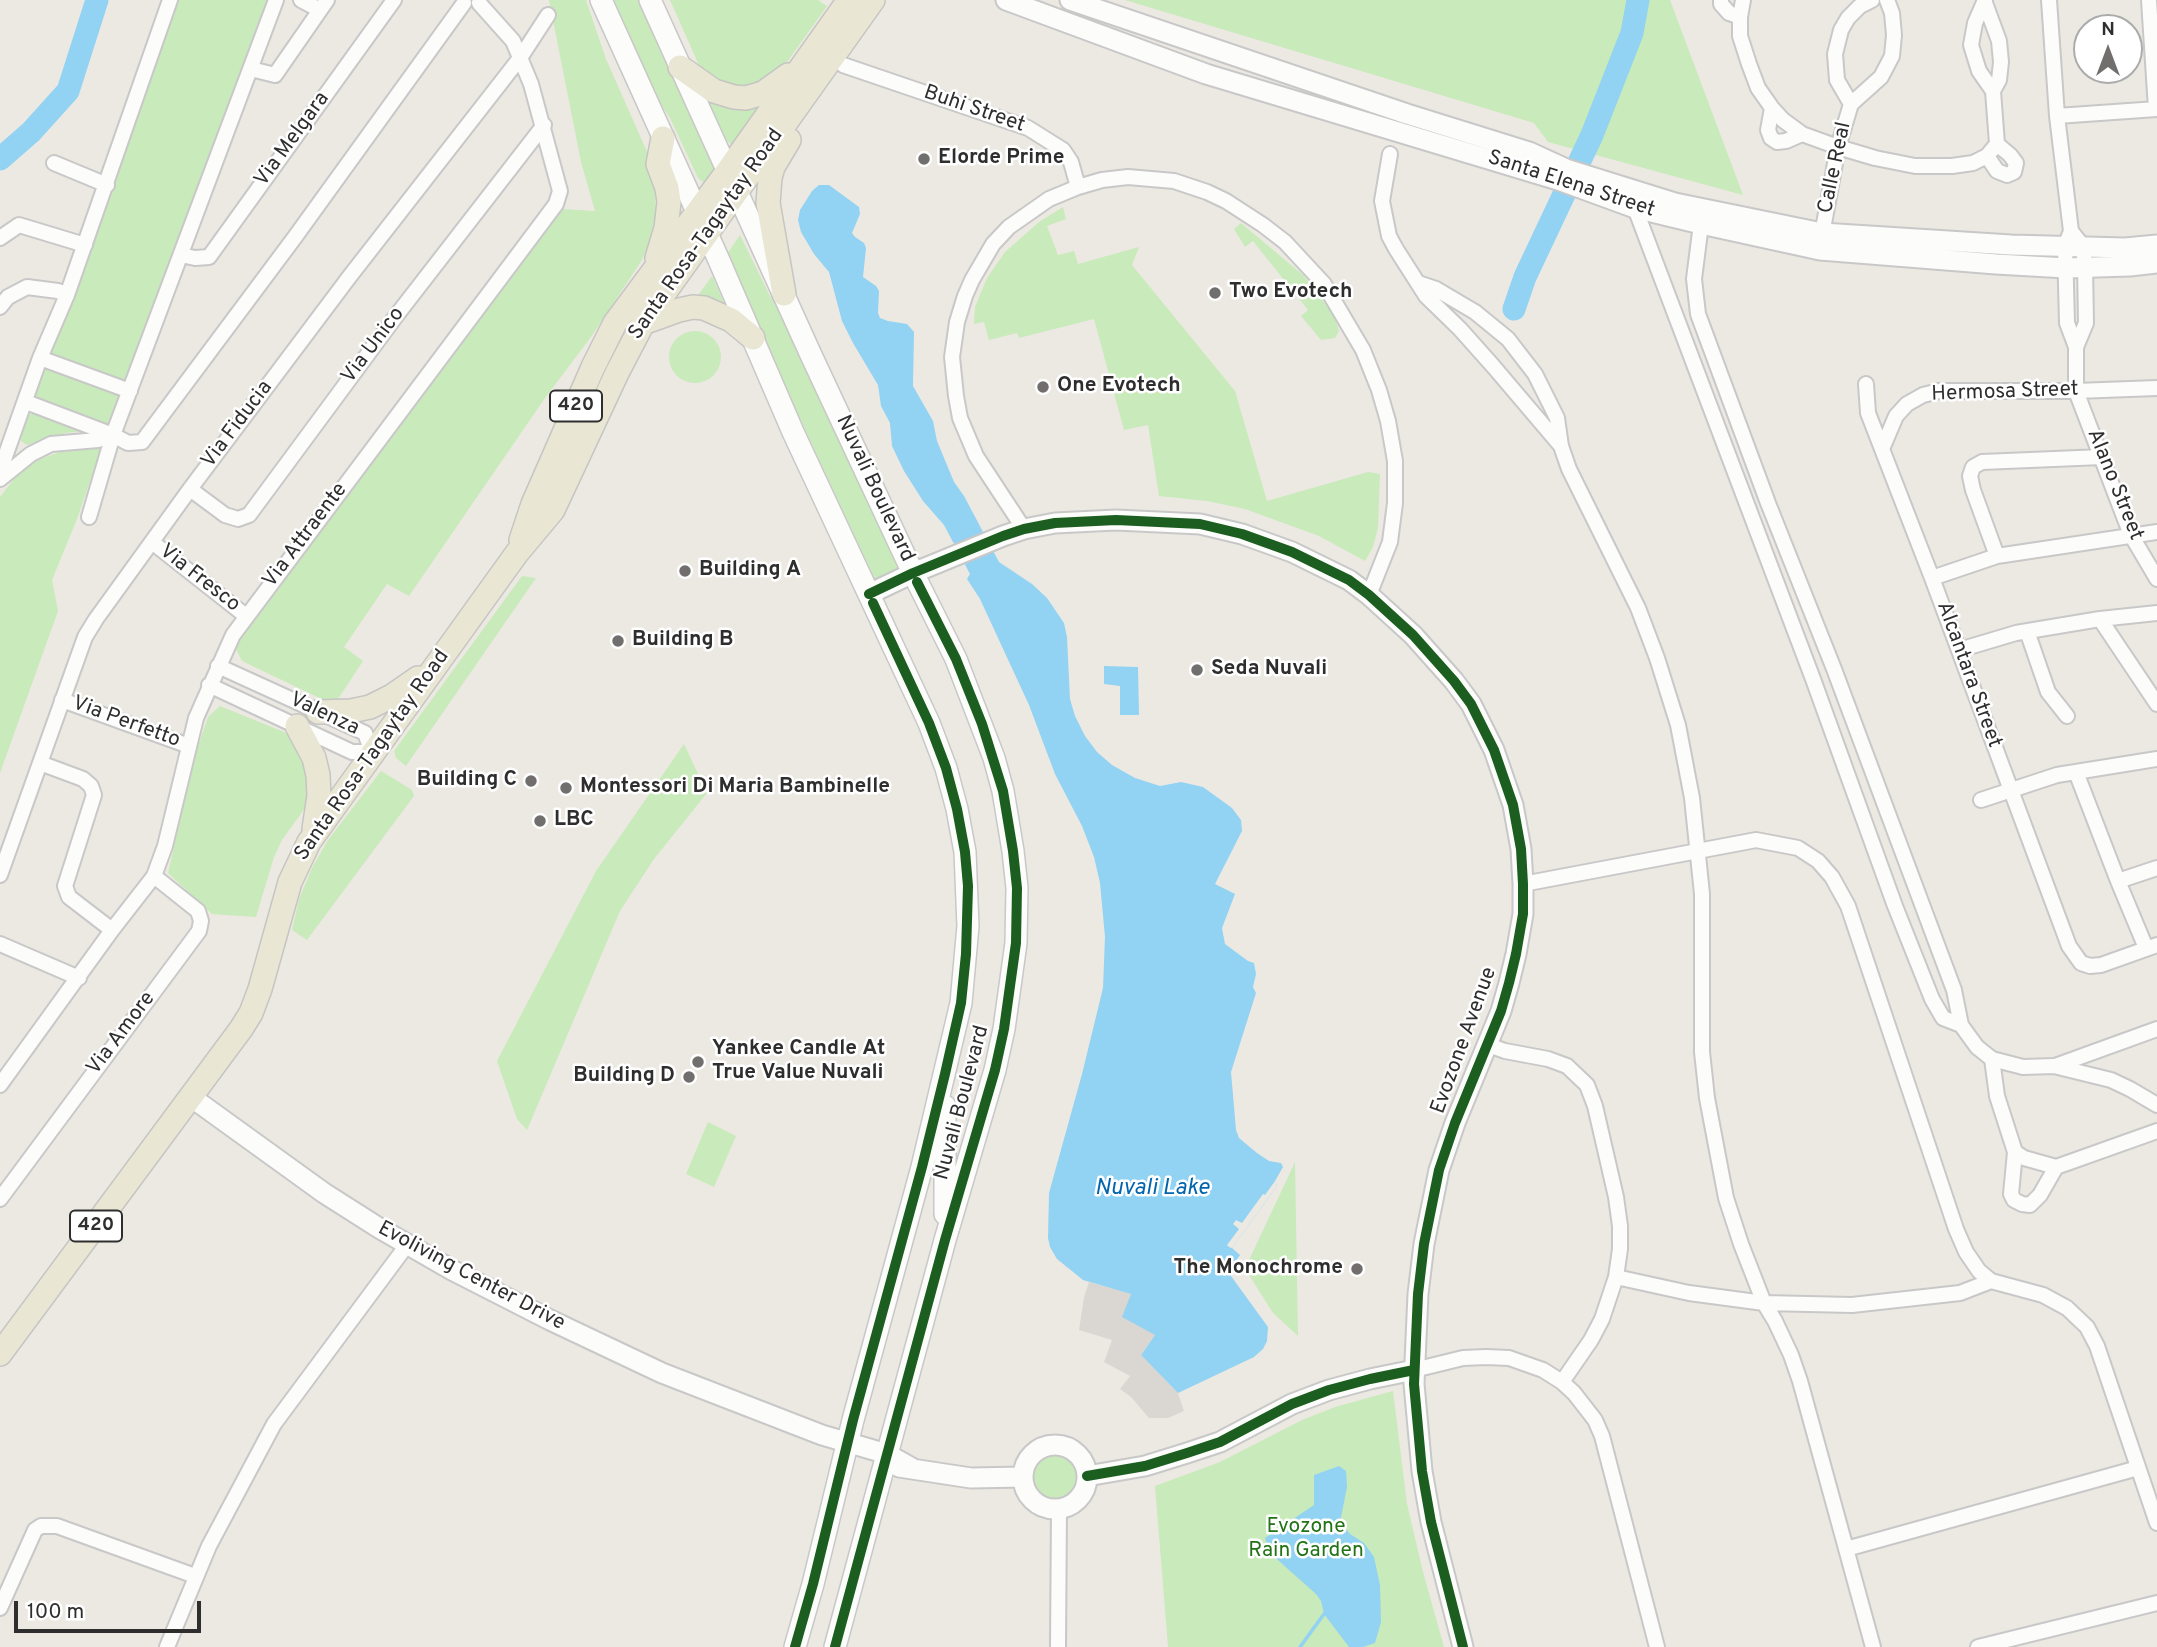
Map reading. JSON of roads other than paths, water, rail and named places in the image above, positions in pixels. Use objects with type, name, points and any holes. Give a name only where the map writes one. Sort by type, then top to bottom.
[{"type":"main road","name":"Nuvali Boulevard","points":[[650,0],[731,182],[915,578],[956,659],[1003,791],[1013,851],[1017,888],[1016,943],[1004,1029],[995,1070],[945,1240],[835,1647]]},
{"type":"main road","name":"Santa Rosa-Tagaytay Road","points":[[0,1354],[241,1029],[251,1013],[270,960],[290,883],[313,836],[517,552],[553,510],[643,323],[702,223],[849,0]]},
{"type":"main road","name":"Santa Rosa-Tagaytay Road","points":[[731,182],[787,121],[873,0]]},
{"type":"main road","points":[[784,294],[769,215],[770,178],[779,154],[876,20],[884,0]]},
{"type":"main road","name":"Nuvali Boulevard","points":[[602,1],[929,723],[946,768],[965,852],[968,886],[961,1003],[945,1074],[795,1647]]},
{"type":"main road","points":[[680,67],[723,95],[746,98],[772,88],[818,46]]},
{"type":"main road","points":[[787,121],[821,96]]},
{"type":"main road","points":[[654,269],[662,245],[668,211],[667,188],[658,164],[663,138]]},
{"type":"main road","name":"Santa Rosa-Tagaytay Road","points":[[517,552],[533,505],[615,323],[654,269],[702,223]]},
{"type":"main road","points":[[643,323],[678,310],[704,307],[731,320],[753,338]]},
{"type":"main road","points":[[318,712],[351,711],[370,707],[403,689],[437,663]]},
{"type":"main road","points":[[297,726],[310,749],[318,775],[319,796],[313,836]]},
{"type":"main road","points":[[945,1074],[945,1240]]},
{"type":"street","points":[[0,471],[40,358],[67,295],[107,185],[170,0]]},
{"type":"street","points":[[89,517],[111,435],[130,391],[276,0]]},
{"type":"street","points":[[251,69],[275,75],[323,5],[301,0]]},
{"type":"street","name":"Via Melgara","points":[[181,255],[209,257],[394,0]]},
{"type":"street","name":"Santa Elena Street","points":[[1006,0],[1206,74],[1576,179],[1821,241],[2011,246],[2073,241],[2125,248],[2157,244]]},
{"type":"street","name":"Santa Elena Street","points":[[1070,0],[1407,114],[1529,152],[1635,208],[1701,224],[1996,264],[2076,267],[2157,263]]},
{"type":"street","points":[[1720,0],[1729,13],[1740,17]]},
{"type":"street","points":[[1743,0],[1740,36],[1758,88],[1772,108],[1801,134],[1875,158],[1915,166],[1973,163],[1992,150],[1993,91],[1999,80],[2001,62],[1999,40],[1985,2]]},
{"type":"street","name":"Calle Real","points":[[1851,104],[1837,80],[1835,54],[1841,30],[1848,18],[1860,6],[1872,0]]},
{"type":"street","name":"Calle Real","points":[[1821,241],[1838,147],[1851,104],[1881,77],[1892,56],[1894,34],[1892,13],[1887,0]]},
{"type":"street","name":"Alano Street","points":[[2049,0],[2057,116],[2076,267],[2067,323],[2077,347],[2076,391],[2131,535],[2157,579]]},
{"type":"street","points":[[2057,116],[2157,109],[2149,0]]},
{"type":"street","points":[[26,402],[128,443],[142,442],[295,237],[463,2],[474,5],[480,1]]},
{"type":"street","name":"Via Attraente","points":[[0,1084],[153,876],[165,846],[196,718],[233,635],[556,204],[561,191],[531,84],[513,41],[480,1]]},
{"type":"street","points":[[1985,2],[1975,23],[1971,45],[1979,71],[1993,91]]},
{"type":"street","name":"Via Fiducia","points":[[0,875],[85,638],[96,619],[350,276],[520,58],[548,15]]},
{"type":"street","points":[[1206,74],[1216,50]]},
{"type":"street","name":"Buhi Street","points":[[843,65],[1028,128],[1063,150],[1071,162],[1078,187]]},
{"type":"street","points":[[1772,108],[1768,130],[1771,138],[1777,142],[1786,141],[1801,134]]},
{"type":"street","name":"Via Unico","points":[[190,489],[225,515],[238,519],[249,515],[396,316],[544,125]]},
{"type":"street","points":[[1390,154],[1382,201],[1389,236],[1426,296],[1476,347],[1560,446],[1638,608],[1673,707],[1685,759],[1698,851],[1702,894],[1702,1052],[1707,1098],[1727,1198],[1764,1303],[1791,1355],[1873,1647]]},
{"type":"street","points":[[54,163],[107,185]]},
{"type":"street","points":[[1024,529],[976,456],[967,436],[956,396],[953,342],[965,296],[993,244],[1009,227],[1049,200],[1102,180],[1152,178],[1174,181],[1226,201],[1264,225],[1324,284],[1355,333],[1371,367],[1383,403],[1395,461],[1395,503],[1390,542],[1369,595]]},
{"type":"street","points":[[1635,208],[1932,999],[1943,1018],[1961,1025]]},
{"type":"street","points":[[1701,224],[1694,279],[1698,314],[1954,990],[1961,1025],[1977,1047],[1992,1059],[2023,1068],[2054,1066],[2157,1029]]},
{"type":"street","points":[[0,239],[19,225],[85,245]]},
{"type":"street","points":[[1418,283],[1436,289],[1475,312],[1508,339],[1535,374],[1546,394],[1557,418],[1560,446]]},
{"type":"street","points":[[0,307],[8,297],[27,287],[58,291],[67,295]]},
{"type":"street","points":[[40,358],[130,391]]},
{"type":"street","name":"Alcantara Street","points":[[1866,384],[1868,412],[2069,946],[2081,963],[2090,966],[2101,965],[2152,947]]},
{"type":"street","name":"Hermosa Street","points":[[1882,449],[1896,416],[1907,404],[1923,395],[1940,391],[2157,388]]},
{"type":"street","points":[[0,479],[31,454],[51,444],[98,440],[111,435]]},
{"type":"street","points":[[13,436],[31,454]]},
{"type":"street","points":[[1997,556],[1973,490],[1970,476],[1973,467],[1982,462],[2102,457]]},
{"type":"street","name":"Evozone Avenue","points":[[871,599],[953,557],[1024,529],[1055,523],[1116,520],[1200,524],[1242,534],[1292,552],[1349,580],[1429,651],[1471,704],[1494,750],[1513,805],[1521,849],[1523,914],[1517,954],[1501,1011],[1455,1123],[1439,1170],[1422,1257],[1418,1294],[1414,1370],[1418,1434],[1431,1521],[1463,1647]]},
{"type":"street","points":[[1932,578],[1997,556],[2157,532]]},
{"type":"street","name":"Via Fresco","points":[[152,542],[246,616]]},
{"type":"street","points":[[1959,650],[2027,631],[2157,613]]},
{"type":"street","points":[[2100,619],[2157,704]]},
{"type":"street","points":[[2027,631],[2048,692],[2067,716]]},
{"type":"street","name":"Valenza","points":[[209,685],[352,752],[372,752],[365,733],[218,666]]},
{"type":"street","points":[[1815,686],[1837,678]]},
{"type":"street","name":"Via Perfetto","points":[[62,700],[189,746]]},
{"type":"street","points":[[1981,800],[2040,779],[2157,759]]},
{"type":"street","points":[[40,763],[83,779],[91,786],[94,795],[65,886],[69,897],[112,930]]},
{"type":"street","points":[[2076,772],[2118,881],[2152,947]]},
{"type":"street","points":[[1523,884],[1756,840],[1798,848],[1818,861],[1832,877],[1848,906],[1956,1229],[1973,1263],[1991,1281],[2043,1295],[2067,1308],[2087,1327],[2097,1346],[2157,1522]]},
{"type":"street","points":[[2118,881],[2157,868]]},
{"type":"street","name":"Via Amore","points":[[0,1199],[199,931],[201,921],[198,911],[153,876]]},
{"type":"street","points":[[0,944],[79,978]]},
{"type":"street","points":[[1488,1045],[1567,1066],[1587,1085],[1595,1106],[1616,1196],[1620,1226],[1616,1277],[1602,1319],[1591,1340],[1562,1381]]},
{"type":"street","points":[[1992,1059],[1997,1096],[2015,1152],[2011,1194],[2014,1200],[2030,1205],[2040,1195],[2056,1167]]},
{"type":"street","points":[[2054,1066],[2111,1080],[2157,1105]]},
{"type":"street","name":"Evoliving Center Drive","points":[[191,1097],[324,1193],[407,1245],[550,1321],[640,1364],[773,1416],[846,1449],[912,1468],[971,1478],[1023,1477]]},
{"type":"street","points":[[2015,1152],[2033,1161],[2056,1167],[2157,1132]]},
{"type":"street","points":[[167,1647],[209,1546],[274,1424],[407,1245]]},
{"type":"street","points":[[1616,1277],[1689,1293],[1764,1303],[1852,1305],[1960,1293],[1991,1281]]},
{"type":"street","points":[[1087,1476],[1144,1466],[1187,1454],[1220,1442],[1292,1404],[1370,1379],[1463,1358],[1497,1357],[1525,1363],[1562,1381],[1586,1406],[1595,1420],[1602,1436],[1657,1647]]},
{"type":"street","points":[[1052,1446],[1066,1447],[1079,1455],[1087,1476],[1087,1484],[1079,1499],[1066,1508],[1047,1509],[1029,1497],[1023,1477],[1025,1466],[1031,1457],[1052,1446]]},
{"type":"street","points":[[1846,1549],[2138,1468]]},
{"type":"street","points":[[1058,1647],[1059,1508]]},
{"type":"street","points":[[0,1608],[35,1530],[41,1527],[57,1526],[195,1576]]},
{"type":"street","points":[[1978,1647],[2157,1603]]},
{"type":"water","name":"Nuvali Lake","points":[[819,185],[829,185],[859,207],[860,214],[852,233],[866,248],[863,277],[879,291],[880,318],[907,324],[914,332],[913,386],[933,421],[937,441],[954,482],[999,562],[1032,584],[1047,598],[1064,623],[1070,699],[1085,736],[1097,752],[1112,765],[1135,778],[1160,786],[1181,782],[1203,787],[1232,808],[1241,820],[1242,831],[1215,884],[1235,894],[1222,928],[1225,944],[1254,963],[1256,974],[1253,987],[1256,993],[1231,1072],[1236,1130],[1239,1138],[1257,1153],[1269,1161],[1281,1163],[1283,1167],[1275,1181],[1277,1186],[1232,1248],[1240,1255],[1233,1265],[1231,1276],[1268,1327],[1267,1341],[1254,1357],[1178,1393],[1141,1355],[1155,1335],[1122,1317],[1131,1294],[1083,1280],[1057,1259],[1050,1247],[1049,1193],[1103,988],[1105,937],[1100,883],[1094,857],[1082,826],[1055,774],[1029,705],[980,599],[967,579],[970,574],[944,525],[923,501],[904,471],[892,446],[890,423],[881,406],[878,385],[842,321],[829,272],[801,232],[798,220],[800,210]]},
{"type":"water","points":[[1104,666],[1138,667],[1139,715],[1120,715],[1120,686],[1104,684]]},
{"type":"water","points":[[1339,1466],[1346,1471],[1347,1487],[1340,1522],[1350,1534],[1364,1543],[1374,1557],[1380,1585],[1381,1622],[1375,1643],[1363,1647],[1349,1647],[1324,1614],[1316,1594],[1270,1553],[1265,1538],[1314,1505],[1314,1475]]},
{"type":"waterway","points":[[0,159],[31,132],[68,91],[97,0]]},
{"type":"waterway","points":[[1514,309],[1525,277],[1592,135],[1632,33],[1638,0]]},
{"type":"waterway","points":[[1300,1647],[1324,1614]]},
{"type":"place","name":"Elorde Prime","points":[[924,159]]},
{"type":"place","name":"Two Evotech","points":[[1215,293]]},
{"type":"place","name":"One Evotech","points":[[1043,387]]},
{"type":"place","name":"Building A","points":[[685,571]]},
{"type":"place","name":"Building B","points":[[618,641]]},
{"type":"place","name":"Seda Nuvali","points":[[1197,670]]},
{"type":"place","name":"Building C","points":[[531,781]]},
{"type":"place","name":"Montessori Di Maria Bambinelle","points":[[566,788]]},
{"type":"place","name":"LBC","points":[[540,821]]},
{"type":"place","name":"Yankee Candle At True Value Nuvali","points":[[698,1062]]},
{"type":"place","name":"Building D","points":[[689,1077]]},
{"type":"place","name":"The Monochrome","points":[[1357,1269]]},
{"type":"park label","name":"Evozone Rain Garden","points":[[1306,1540]]}]
